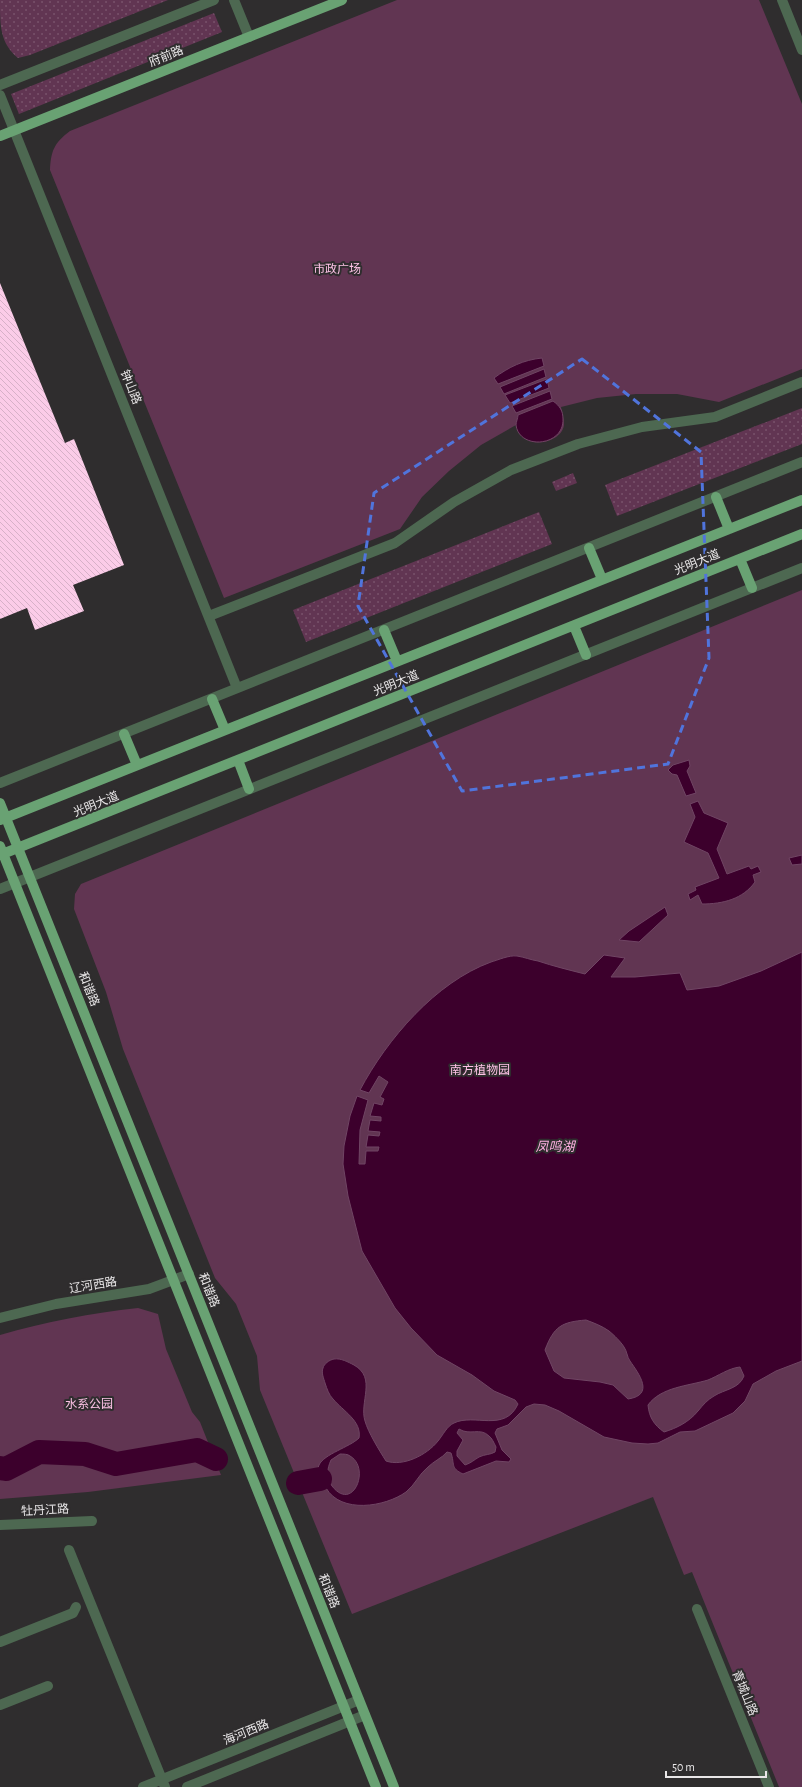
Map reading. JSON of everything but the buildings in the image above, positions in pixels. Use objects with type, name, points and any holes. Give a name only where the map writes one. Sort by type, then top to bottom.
[{"type":"main road","name":"府前路","points":[[0,136],[342,0]]},
{"type":"main road","points":[[716,497],[729,529]]},
{"type":"main road","name":"光明大道","points":[[3,819],[802,500]]},
{"type":"main road","name":"光明大道","points":[[1,852],[18,848],[802,534]]},
{"type":"main road","points":[[589,548],[602,580]]},
{"type":"main road","points":[[740,559],[752,588]]},
{"type":"main road","points":[[574,626],[586,655]]},
{"type":"main road","points":[[384,630],[397,661]]},
{"type":"main road","points":[[212,699],[225,730]]},
{"type":"main road","points":[[124,734],[137,765]]},
{"type":"main road","points":[[238,760],[249,789]]},
{"type":"main road","name":"和谐路","points":[[0,803],[3,819],[18,848],[30,877],[394,1787]]},
{"type":"main road","points":[[1,852],[15,883],[376,1787]]},
{"type":"street","points":[[0,85],[214,0]]},
{"type":"street","points":[[234,0],[249,37]]},
{"type":"street","points":[[782,0],[802,50]]},
{"type":"street","name":"钟山路","points":[[0,95],[238,688]]},
{"type":"street","points":[[208,616],[395,543],[454,502],[511,470],[578,444],[642,427],[715,417],[802,382]]},
{"type":"street","points":[[0,783],[802,462]]},
{"type":"street","points":[[0,889],[802,568]]},
{"type":"street","name":"辽河西路","points":[[0,1318],[62,1303],[149,1289],[188,1274]]},
{"type":"street","name":"牡丹江路","points":[[0,1525],[92,1521]]},
{"type":"street","points":[[69,1550],[164,1783]]},
{"type":"street","points":[[0,1642],[73,1613],[76,1607]]},
{"type":"street","name":"青城山路","points":[[698,1609],[769,1787]]},
{"type":"street","points":[[0,1705],[48,1686]]},
{"type":"street","name":"海河西路","points":[[143,1787],[164,1783],[359,1700]]},
{"type":"street","points":[[187,1787],[365,1715]]},
{"type":"highlighted area","points":[[582,359],[701,452],[709,658],[668,764],[462,791],[358,606],[374,493]]},
{"type":"green space","points":[[0,0],[168,0],[30,55],[18,58],[4,40],[0,18]]},
{"type":"green space","name":"市政广场","points":[[397,0],[759,0],[802,104],[802,369],[719,402],[677,394],[636,394],[597,398],[561,407],[564,425],[559,435],[544,442],[533,442],[524,437],[516,425],[481,445],[449,471],[422,497],[400,529],[224,598],[50,170],[51,158],[54,148],[60,139],[70,131]]},
{"type":"green space","points":[[214,13],[222,32],[19,114],[11,94]]},
{"type":"green space","points":[[802,408],[802,444],[617,516],[605,485]]},
{"type":"green space","points":[[573,473],[577,483],[556,491],[552,482]]},
{"type":"green space","points":[[539,512],[552,544],[306,642],[293,610]]},
{"type":"green space","name":"南方植物园","points":[[802,590],[802,1787],[779,1787],[692,1572],[684,1575],[653,1497],[352,1614],[260,1390],[257,1356],[236,1304],[215,1278],[123,1049],[106,992],[74,909],[75,894],[81,884]]},
{"type":"green space","name":"水系公园","points":[[138,1308],[158,1314],[166,1349],[192,1412],[200,1422],[221,1475],[88,1492],[0,1499],[0,1335],[69,1318]]},
{"type":"water","points":[[542,358],[544,366],[498,384],[494,378],[516,365],[529,360]]},
{"type":"water","points":[[544,369],[546,377],[504,394],[500,387]]},
{"type":"water","points":[[547,379],[549,388],[510,403],[505,395]]},
{"type":"water","points":[[550,391],[552,399],[516,413],[512,406]]},
{"type":"water","points":[[553,401],[561,409],[563,416],[561,428],[556,435],[549,440],[541,442],[525,439],[519,433],[516,425],[518,415]]},
{"type":"water","points":[[689,760],[690,766],[687,771],[696,793],[686,796],[677,775],[672,774],[668,770],[673,765]]},
{"type":"water","points":[[698,801],[704,813],[728,823],[717,849],[727,874],[749,866],[751,869],[758,866],[761,872],[753,875],[755,882],[745,893],[725,902],[702,904],[698,895],[690,900],[688,894],[696,890],[695,887],[719,878],[708,853],[684,842],[695,817],[690,804]]},
{"type":"water","points":[[802,855],[802,864],[792,865],[789,858]]},
{"type":"water","points":[[665,907],[668,915],[639,942],[619,940],[629,931]]},
{"type":"water","name":"凤鸣湖","points":[[802,952],[802,1361],[776,1371],[753,1384],[745,1401],[733,1413],[695,1431],[680,1432],[658,1443],[632,1443],[604,1437],[559,1411],[545,1405],[534,1404],[526,1407],[508,1425],[497,1429],[495,1433],[502,1450],[511,1459],[509,1462],[496,1461],[463,1474],[456,1470],[451,1453],[447,1452],[425,1470],[406,1492],[387,1501],[375,1504],[352,1505],[342,1502],[333,1496],[326,1488],[320,1477],[318,1471],[319,1465],[326,1457],[359,1438],[359,1432],[355,1421],[337,1403],[327,1390],[322,1370],[324,1365],[330,1360],[344,1360],[361,1370],[365,1377],[366,1391],[364,1414],[366,1425],[386,1461],[407,1461],[421,1455],[428,1451],[438,1441],[447,1428],[452,1424],[462,1421],[489,1421],[505,1418],[512,1413],[518,1404],[515,1400],[494,1391],[472,1375],[437,1355],[411,1328],[395,1308],[362,1251],[348,1196],[343,1164],[344,1146],[350,1116],[357,1096],[368,1100],[360,1130],[359,1164],[365,1164],[366,1151],[378,1151],[379,1147],[366,1147],[368,1135],[379,1136],[380,1132],[368,1131],[370,1120],[381,1121],[381,1117],[370,1116],[374,1103],[382,1105],[384,1099],[380,1097],[388,1082],[379,1076],[369,1093],[360,1090],[384,1051],[399,1032],[415,1014],[451,983],[471,971],[491,962],[511,956],[522,957],[585,974],[604,955],[625,958],[611,977],[635,977],[680,973],[687,990],[719,986],[761,971]],"holes":[[[586,1320],[609,1331],[619,1341],[625,1349],[640,1378],[643,1389],[641,1393],[636,1397],[628,1399],[613,1385],[564,1378],[554,1371],[545,1350],[548,1342],[556,1330],[571,1322]],[[740,1367],[744,1376],[739,1384],[712,1398],[705,1403],[691,1418],[674,1429],[664,1432],[657,1427],[648,1405],[653,1399],[660,1394],[675,1388],[708,1380],[728,1370]],[[459,1429],[467,1432],[486,1433],[494,1442],[496,1447],[495,1452],[483,1455],[465,1465],[457,1456],[457,1451],[463,1440],[457,1433]],[[340,1454],[344,1454],[349,1455],[356,1462],[359,1470],[359,1478],[357,1486],[352,1492],[347,1494],[340,1493],[332,1486],[328,1473],[331,1460]]]},
{"type":"waterway","points":[[0,1468],[6,1469],[39,1452],[85,1454],[116,1464],[197,1450],[216,1459]]},
{"type":"waterway","points":[[298,1483],[320,1479]]}]
